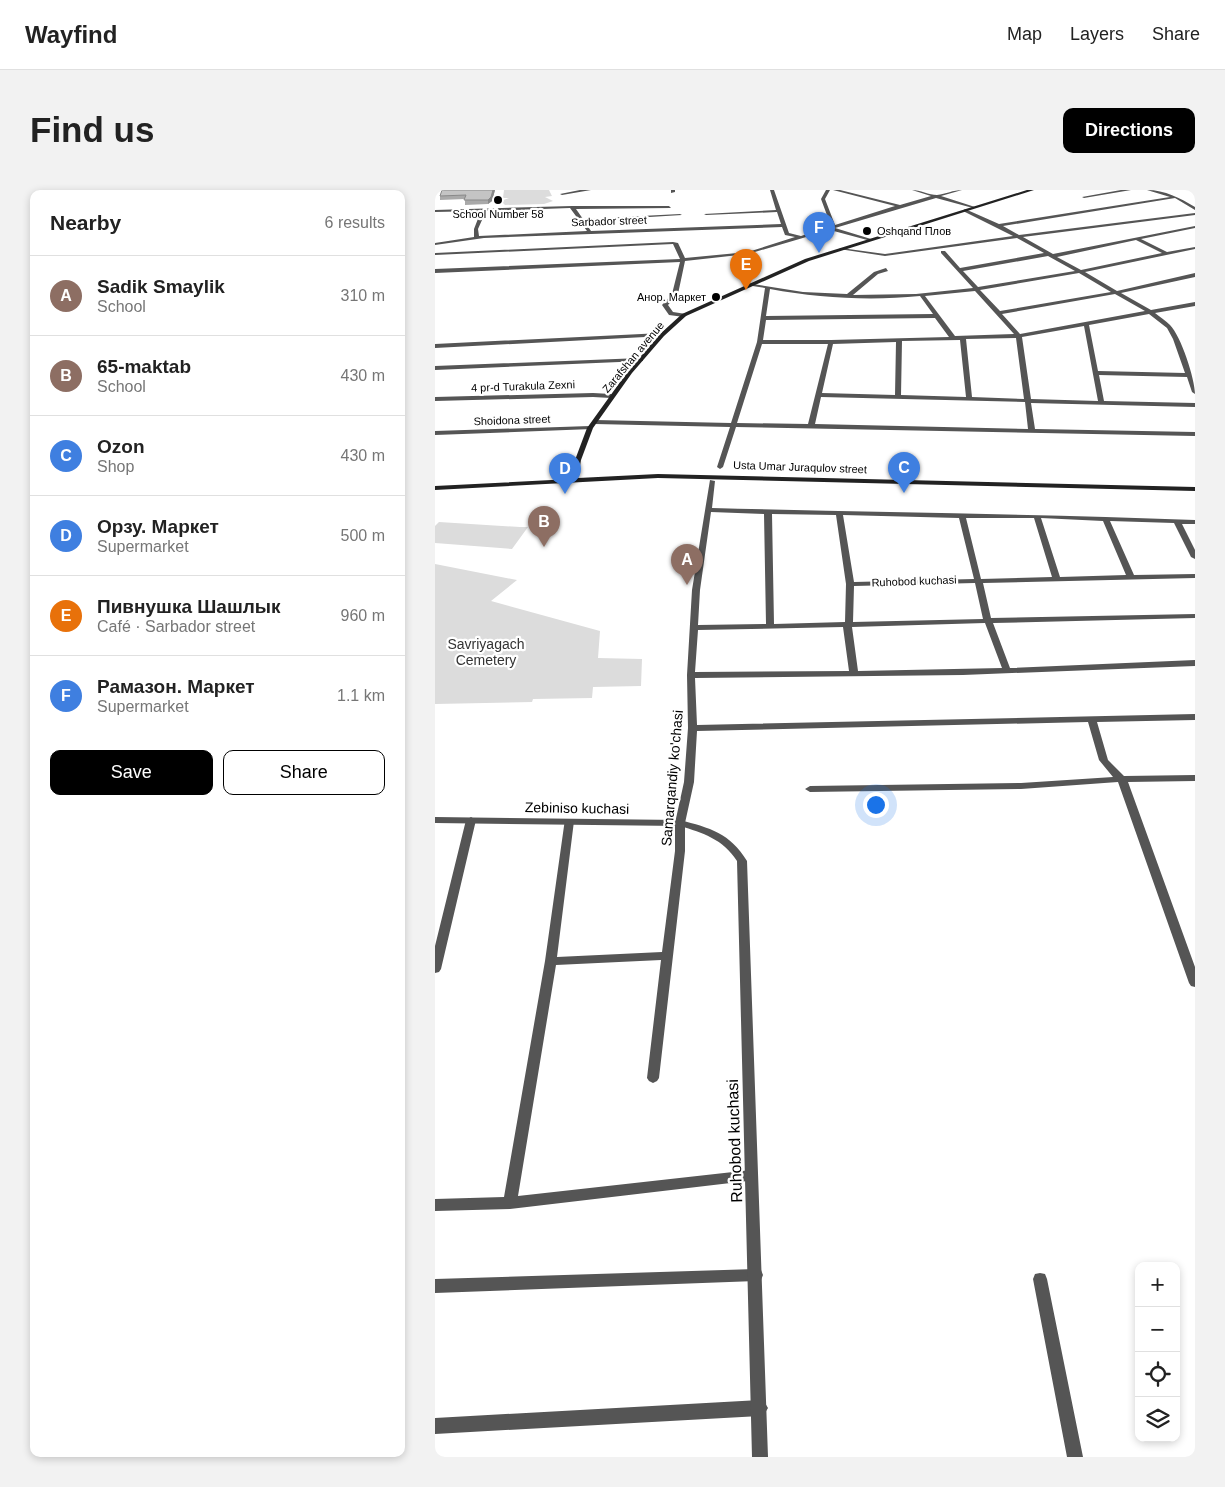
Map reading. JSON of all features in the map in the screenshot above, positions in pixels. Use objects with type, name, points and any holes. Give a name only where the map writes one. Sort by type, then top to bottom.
[{"type":"main road","name":"Zarafshan avenue","points":[[575,477],[578,460],[590,428],[611,396],[661,335],[684,314],[748,284],[807,260],[1032,190]]},
{"type":"main road","name":"Usta Umar Juraqulov street","points":[[435,484],[728,472],[1195,484]]},
{"type":"main road","name":"Usta Umar Juraqulov street","points":[[435,488],[575,477],[732,476],[1195,489]]},
{"type":"street","points":[[560,192],[589,190]]},
{"type":"street","points":[[772,190],[787,234],[801,237]]},
{"type":"street","points":[[828,190],[823,199],[832,228]]},
{"type":"street","points":[[835,190],[900,206]]},
{"type":"street","points":[[914,190],[974,207]]},
{"type":"street","points":[[930,194],[937,190]]},
{"type":"street","points":[[435,271],[683,260],[748,253],[900,206],[959,190]]},
{"type":"street","points":[[1084,197],[1129,190]]},
{"type":"street","points":[[1149,190],[1178,199],[1195,209]]},
{"type":"street","points":[[560,192],[589,231]]},
{"type":"street","points":[[998,225],[1178,199],[1195,200]]},
{"type":"street","points":[[435,211],[572,207],[669,207]]},
{"type":"street","points":[[477,238],[476,229],[484,209]]},
{"type":"street","points":[[965,210],[998,225],[1016,237],[1118,292],[1150,312],[1169,327],[1176,339],[1195,392]]},
{"type":"street","points":[[706,214],[780,211]]},
{"type":"street","points":[[1084,213],[1092,217]]},
{"type":"street","points":[[841,249],[885,255],[1195,214]]},
{"type":"street","points":[[581,220],[680,215]]},
{"type":"street","points":[[1101,221],[1119,229]]},
{"type":"street","name":"Sarbador street","points":[[435,244],[477,238],[589,231],[785,225]]},
{"type":"street","points":[[959,270],[1137,239],[1195,226]]},
{"type":"street","points":[[832,228],[869,240]]},
{"type":"street","points":[[1127,233],[1167,254]]},
{"type":"street","points":[[435,254],[673,243],[676,244],[683,260],[675,294],[665,305],[671,314],[684,314]]},
{"type":"street","points":[[748,284],[767,289],[823,296],[921,294],[976,290],[1083,272],[1195,248]]},
{"type":"street","points":[[943,252],[1019,336],[1032,431]]},
{"type":"street","points":[[682,267],[706,258]]},
{"type":"street","points":[[848,296],[876,273],[886,270]]},
{"type":"street","points":[[999,314],[1118,292],[1195,275]]},
{"type":"street","points":[[720,467],[760,342],[767,289]]},
{"type":"street","points":[[921,294],[953,338]]},
{"type":"street","points":[[760,342],[899,341],[1019,336],[1195,304]]},
{"type":"street","points":[[764,318],[936,316]]},
{"type":"street","points":[[1087,324],[1101,401]]},
{"type":"street","points":[[435,346],[661,335]]},
{"type":"street","points":[[963,338],[969,398]]},
{"type":"street","points":[[898,397],[899,341]]},
{"type":"street","points":[[811,426],[831,342]]},
{"type":"street","points":[[435,368],[641,360]]},
{"type":"street","points":[[1096,373],[1189,375]]},
{"type":"street","name":"4 pr-d Turakula Zexni","points":[[435,399],[593,394],[611,396]]},
{"type":"street","points":[[819,395],[1195,404]]},
{"type":"street","points":[[595,422],[1195,434]]},
{"type":"street","name":"Shoidona street","points":[[435,433],[590,428]]},
{"type":"street","name":"Samarqandiy ko'chasi","points":[[653,1078],[680,851],[680,824],[689,782],[693,728],[691,675],[693,628],[696,590],[712,481]]},
{"type":"street","points":[[708,510],[1037,516],[1195,522]]},
{"type":"street","points":[[768,511],[770,626]]},
{"type":"street","points":[[839,512],[850,584],[848,624],[854,673]]},
{"type":"street","points":[[962,516],[988,621],[1007,670]]},
{"type":"street","points":[[1037,516],[1056,578]]},
{"type":"street","points":[[1105,518],[1131,578]]},
{"type":"street","points":[[1177,522],[1195,557]]},
{"type":"street","name":"Ruhobod kuchasi","points":[[850,584],[1195,576]]},
{"type":"street","points":[[693,628],[1195,616]]},
{"type":"street","points":[[691,675],[1007,670],[1195,663]]},
{"type":"street","points":[[693,728],[1195,717]]},
{"type":"street","points":[[1092,720],[1101,758],[1110,771],[1122,779],[1195,983]]},
{"type":"street","points":[[810,789],[1021,786],[1122,779],[1195,778]]},
{"type":"street","name":"Zebiniso kuchasi","points":[[435,820],[680,824],[718,834]]},
{"type":"street","points":[[435,969],[471,820]]},
{"type":"street","points":[[510,1203],[551,960],[569,821]]},
{"type":"street","name":"Ruhobod kuchasi","points":[[718,834],[733,845],[742,861],[760,1457]]},
{"type":"street","points":[[551,960],[667,956]]},
{"type":"street","points":[[435,1205],[510,1203],[751,1176]]},
{"type":"street","points":[[435,1286],[755,1275]]},
{"type":"street","points":[[1040,1279],[1075,1457]]},
{"type":"street","points":[[435,1426],[760,1408]]},
{"type":"green space","points":[[504,190],[549,190],[552,196],[545,197],[553,201],[544,204],[505,205],[501,201],[509,198],[503,198]]},
{"type":"green space","points":[[439,522],[528,527],[512,549],[435,543],[435,526]]},
{"type":"green space","name":"Savriyagach Cemetery","points":[[435,564],[517,580],[491,601],[600,631],[598,658],[642,659],[641,686],[593,687],[592,698],[533,699],[532,702],[435,704]]},
{"type":"building","points":[[442,190],[493,190],[488,200],[464,200],[466,195],[440,196]]},
{"type":"place","name":"School Number 58","points":[[498,200]]},
{"type":"place","name":"Oshqand Плов","points":[[867,231]]},
{"type":"place","name":"Рамазон. Маркет","points":[[819,253]]},
{"type":"place","name":"Пивнушка Шашлык","points":[[746,290]]},
{"type":"place","name":"Анор. Маркет","points":[[716,297]]},
{"type":"place","name":"Ozon","points":[[904,493]]},
{"type":"place","name":"Орзу. Маркет","points":[[565,494]]},
{"type":"place","name":"65-maktab","points":[[544,547]]},
{"type":"place","name":"Sadik Smaylik","points":[[687,585]]}]
